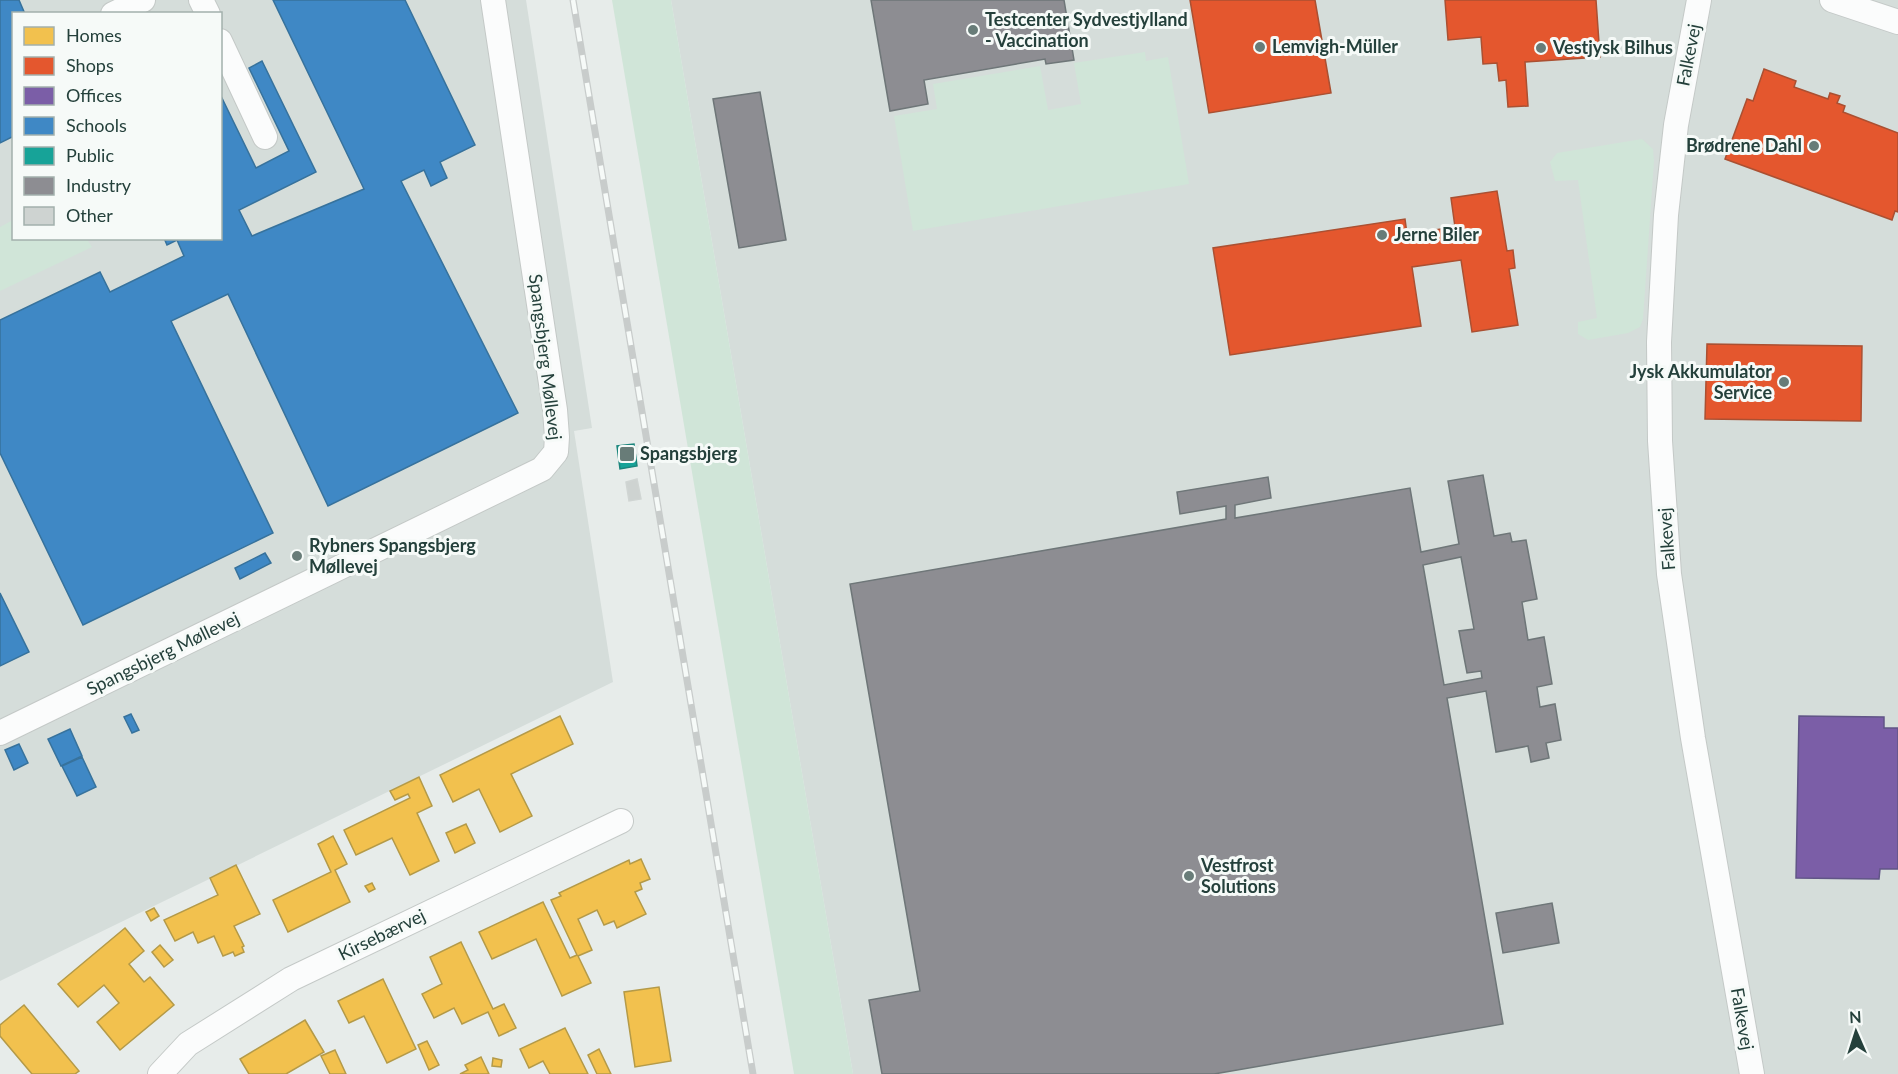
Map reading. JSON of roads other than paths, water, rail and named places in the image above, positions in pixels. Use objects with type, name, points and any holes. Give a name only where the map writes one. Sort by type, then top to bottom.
[{"type":"street","points":[[116,12],[143,0]]},
{"type":"street","name":"Spangsbjerg Møllevej","points":[[0,734],[542,469],[556,452],[555,410],[493,0]]},
{"type":"street","name":"Falkevej","points":[[1699,0],[1676,125],[1666,215],[1659,342],[1660,441],[1669,574],[1693,738],[1752,1074]]},
{"type":"street","points":[[1832,0],[1898,22]]},
{"type":"street","points":[[222,45],[265,137]]},
{"type":"street","name":"Kirsebærvej","points":[[160,1074],[188,1044],[291,979],[621,821]]},
{"type":"railway","points":[[573,0],[753,1074]]},
{"type":"place","name":"Testcenter Sydvestjylland - Vaccination","points":[[973,30]]},
{"type":"place","name":"Lemvigh-Müller","points":[[1260,47]]},
{"type":"place","name":"Vestjysk Bilhus","points":[[1541,48]]},
{"type":"place","name":"Brødrene Dahl","points":[[1814,146]]},
{"type":"place","name":"Jerne Biler","points":[[1382,235]]},
{"type":"place","name":"Jysk Akkumulator Service","points":[[1784,382]]},
{"type":"place","name":"Spangsbjerg","points":[[627,454]]},
{"type":"place","name":"Rybners Spangsbjerg Møllevej","points":[[297,556]]},
{"type":"place","name":"Vestfrost Solutions","points":[[1189,876]]}]
